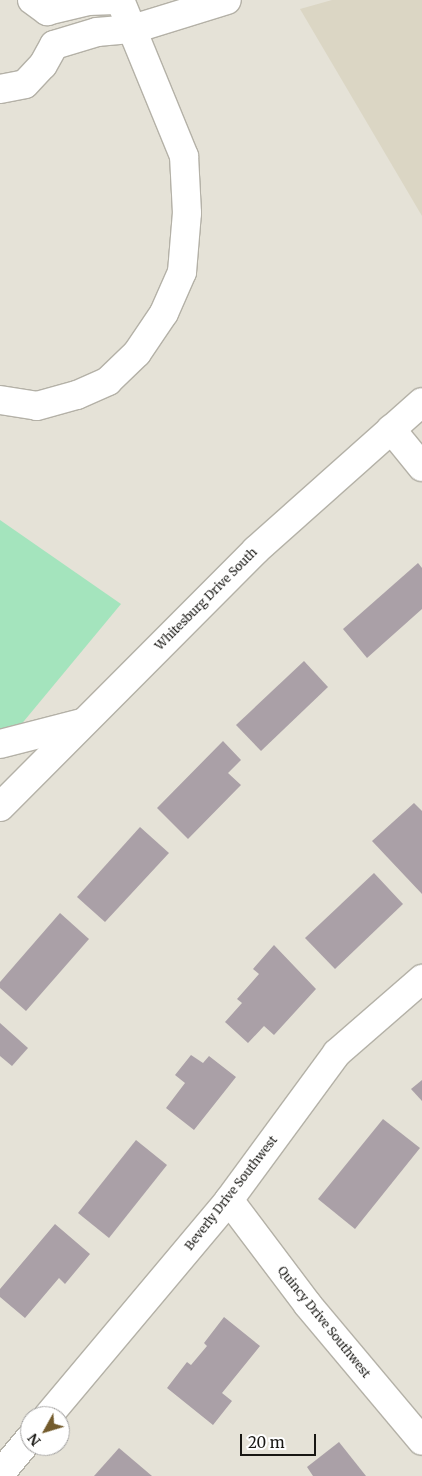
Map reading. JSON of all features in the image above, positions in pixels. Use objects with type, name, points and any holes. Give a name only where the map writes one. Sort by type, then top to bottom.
[{"type":"street","points":[[0,400],[37,406],[76,395],[108,381],[137,353],[164,313],[182,272],[187,213],[184,156],[133,29],[118,0],[88,1],[47,11],[32,0]]},
{"type":"street","points":[[0,89],[26,84],[43,65],[54,45],[97,32],[133,29],[227,0]]},
{"type":"street","name":"Whitesburg Drive South","points":[[0,807],[82,722],[256,550],[422,402]]},
{"type":"street","points":[[391,429],[422,467]]},
{"type":"street","points":[[0,744],[82,722]]},
{"type":"street","name":"Beverly Drive Southwest","points":[[56,1406],[229,1200],[338,1053],[422,979]]},
{"type":"street","name":"Quincy Drive Southwest","points":[[229,1200],[308,1305],[422,1441]]},
{"type":"street","points":[[0,1474],[20,1450]]},
{"type":"shaded area","points":[[332,0],[422,0],[422,216],[300,9]]},
{"type":"green space","points":[[0,520],[121,604],[0,750]]},
{"type":"building","points":[[418,563],[422,568],[422,609],[367,658],[343,629]]},
{"type":"building","points":[[304,661],[328,687],[261,751],[236,725]]},
{"type":"building","points":[[223,741],[241,760],[228,773],[241,785],[188,839],[157,808]]},
{"type":"building","points":[[414,803],[422,811],[422,894],[372,841]]},
{"type":"building","points":[[140,827],[169,853],[105,922],[77,897]]},
{"type":"building","points":[[374,873],[403,904],[335,969],[305,938]]},
{"type":"building","points":[[60,913],[89,939],[26,1011],[0,988],[0,982]]},
{"type":"building","points":[[274,945],[316,989],[274,1035],[264,1026],[248,1043],[225,1022],[242,1003],[237,999],[259,974],[253,969]]},
{"type":"building","points":[[0,1023],[28,1048],[12,1066],[0,1056]]},
{"type":"building","points":[[191,1055],[203,1063],[209,1056],[236,1077],[194,1130],[166,1108],[185,1083],[175,1075]]},
{"type":"building","points":[[422,1080],[422,1101],[411,1089]]},
{"type":"building","points":[[383,1119],[420,1148],[355,1229],[318,1199]]},
{"type":"building","points":[[136,1140],[167,1165],[109,1238],[78,1213]]},
{"type":"building","points":[[55,1224],[90,1254],[65,1284],[59,1278],[25,1318],[0,1297],[0,1289]]},
{"type":"building","points":[[224,1317],[260,1346],[222,1393],[232,1401],[213,1425],[167,1388],[187,1362],[191,1365],[207,1346],[204,1343]]},
{"type":"building","points":[[339,1442],[366,1476],[313,1476],[307,1467]]},
{"type":"building","points":[[119,1448],[152,1476],[94,1476]]}]
